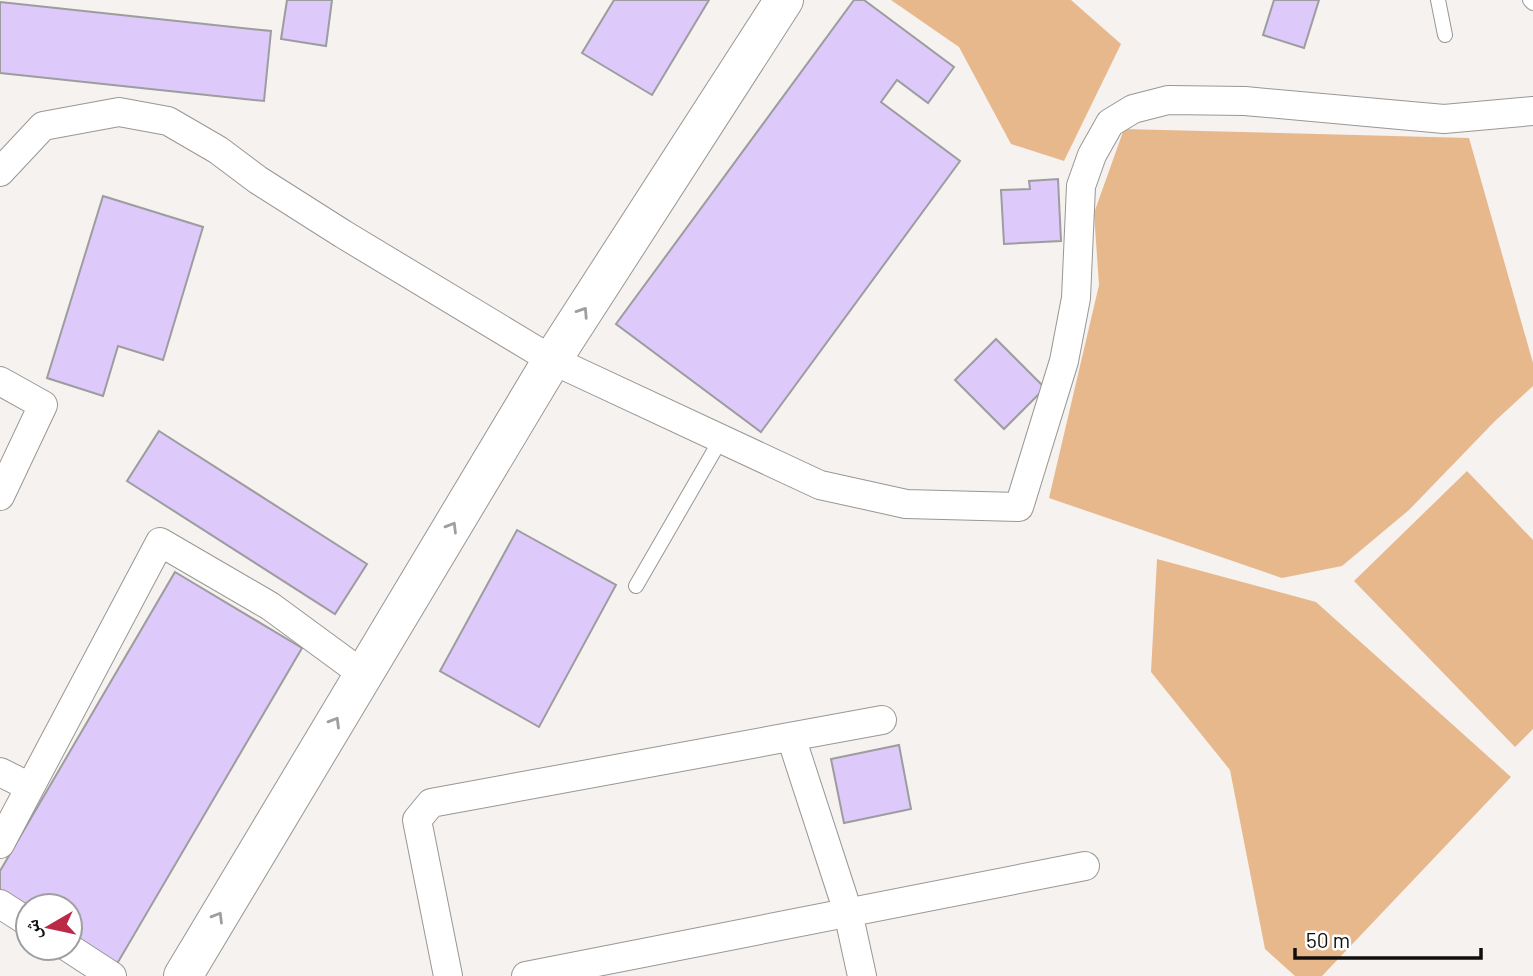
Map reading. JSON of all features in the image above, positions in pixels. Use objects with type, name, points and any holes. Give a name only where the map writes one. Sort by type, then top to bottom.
[{"type":"street","points":[[183,976],[552,360],[784,0]]},
{"type":"street","points":[[0,172],[43,126],[119,113],[168,121],[218,150],[258,180],[343,234],[552,360],[820,485],[906,504],[1019,507],[1064,361],[1069,336],[1076,299],[1081,186],[1091,155],[1110,123],[1133,109],[1168,100],[1245,101],[1444,119],[1533,111]]},
{"type":"street","points":[[0,381],[43,405],[0,496]]},
{"type":"street","points":[[0,844],[160,542],[270,606],[364,675]]},
{"type":"street","points":[[448,976],[417,820],[431,803],[882,720]]},
{"type":"street","points":[[791,737],[848,912],[862,976]]},
{"type":"street","points":[[0,772],[30,788]]},
{"type":"street","points":[[526,976],[1085,866]]},
{"type":"street","points":[[84,958],[112,976]]},
{"type":"lane","points":[[1438,0],[1445,35]]},
{"type":"lane","points":[[636,586],[721,439]]},
{"type":"shaded area","points":[[891,0],[1071,0],[1121,44],[1064,161],[1011,144],[959,47]]},
{"type":"shaded area","points":[[1124,129],[1469,138],[1533,363],[1533,386],[1495,421],[1409,510],[1342,566],[1282,578],[1049,498],[1099,285],[1094,213]]},
{"type":"shaded area","points":[[1467,471],[1533,540],[1533,729],[1515,747],[1354,581]]},
{"type":"shaded area","points":[[1157,559],[1316,602],[1511,777],[1322,976],[1295,976],[1265,949],[1230,770],[1151,672]]},
{"type":"building","points":[[287,0],[332,0],[326,46],[281,39]]},
{"type":"building","points":[[614,0],[709,0],[652,95],[582,53]]},
{"type":"building","points":[[854,0],[864,0],[954,67],[928,103],[897,80],[881,102],[960,161],[761,432],[616,324]]},
{"type":"building","points":[[1274,0],[1319,0],[1304,48],[1263,35]]},
{"type":"building","points":[[0,2],[271,31],[264,101],[0,73]]},
{"type":"building","points":[[1058,179],[1061,241],[1004,244],[1001,190],[1030,189],[1029,181]]},
{"type":"building","points":[[103,196],[203,227],[163,360],[118,346],[103,396],[47,378]]},
{"type":"building","points":[[996,339],[1045,388],[1004,429],[955,380]]},
{"type":"building","points":[[159,431],[367,564],[335,614],[127,481]]},
{"type":"building","points":[[517,530],[616,585],[539,727],[440,671]]},
{"type":"building","points":[[175,572],[302,648],[114,969],[84,951],[84,892],[14,892],[14,904],[0,901],[0,871]]},
{"type":"building","points":[[899,745],[911,809],[844,823],[831,759]]}]
